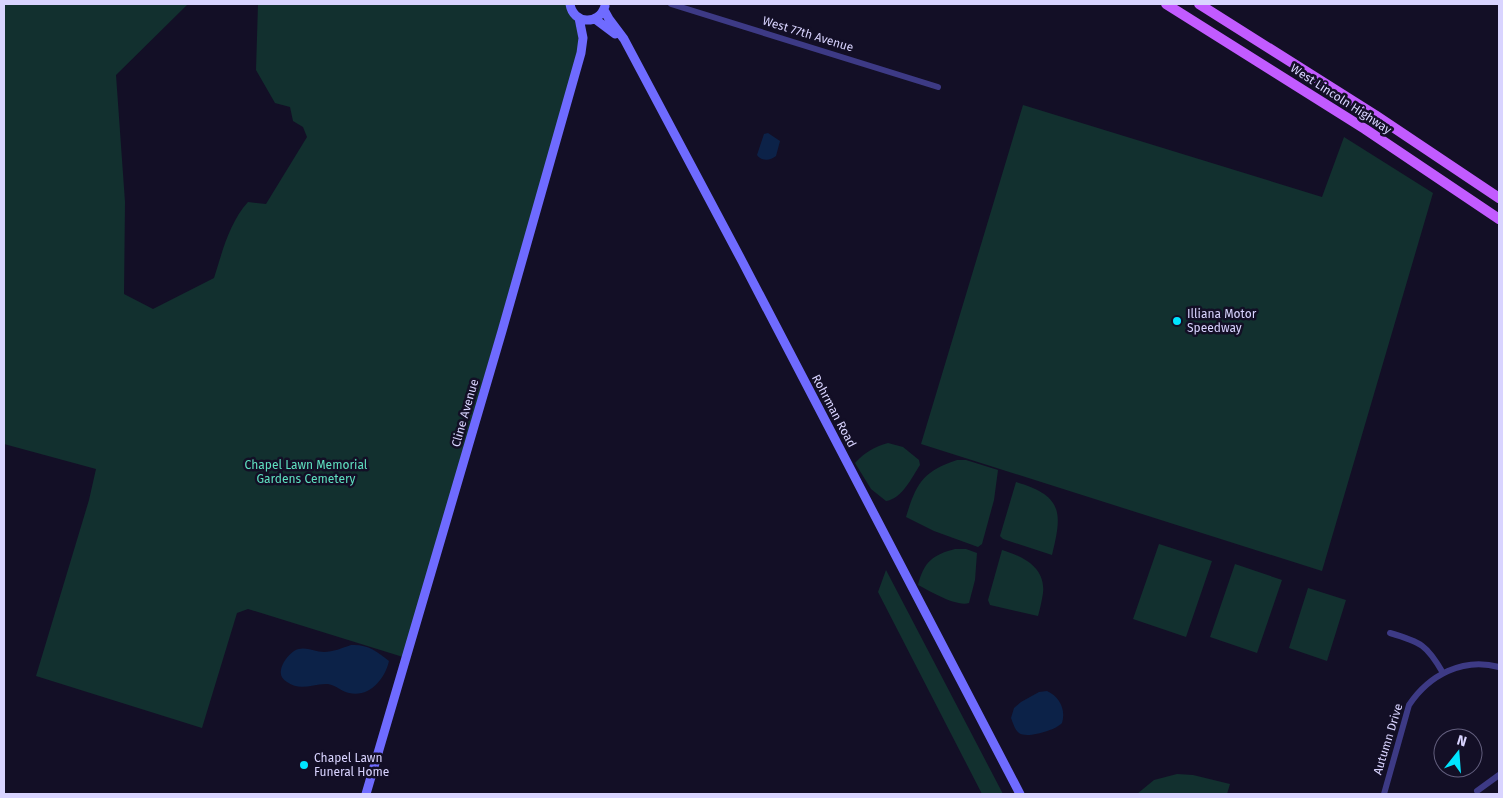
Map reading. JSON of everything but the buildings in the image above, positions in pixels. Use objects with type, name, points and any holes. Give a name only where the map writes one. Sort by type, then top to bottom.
[{"type":"main road","name":"West Lincoln Highway","points":[[1166,4],[1365,129],[1499,219]]},
{"type":"main road","name":"West Lincoln Highway","points":[[1199,4],[1375,115],[1499,198]]},
{"type":"street","name":"Cline Avenue","points":[[570,4],[573,13],[579,18],[584,38]]},
{"type":"street","name":"West 77th Avenue","points":[[671,4],[938,87]]},
{"type":"street","name":"Cline Avenue","points":[[366,794],[502,331],[584,38],[595,19],[605,7]]},
{"type":"street","name":"Rohrman Road","points":[[605,7],[609,20],[624,39],[1020,794]]},
{"type":"street","points":[[579,18],[588,21],[595,19]]},
{"type":"street","name":"Rohrman Road","points":[[595,19],[624,39]]},
{"type":"street","points":[[1390,633],[1413,640],[1425,647],[1443,673]]},
{"type":"street","name":"Autumn Drive","points":[[1384,794],[1410,705],[1424,686],[1443,673],[1459,666],[1478,664],[1499,667]]},
{"type":"street","points":[[1477,791],[1499,775]]},
{"type":"green space","name":"Chapel Lawn Memorial Gardens Cemetery","points":[[4,4],[188,4],[116,75],[125,202],[124,294],[153,309],[214,278],[227,238],[241,210],[248,202],[266,204],[307,137],[303,127],[293,121],[290,107],[275,103],[256,70],[258,4],[567,4],[579,37],[579,50],[403,657],[248,609],[237,613],[202,728],[36,676],[89,500],[96,469],[4,444]]},
{"type":"green space","name":"Illiana Motor Speedway","points":[[1023,105],[1322,197],[1344,137],[1433,193],[1322,571],[921,444]]},
{"type":"green space","points":[[888,443],[903,447],[919,460],[920,465],[902,492],[886,501],[871,489],[855,463],[870,450]]},
{"type":"green space","points":[[957,460],[966,460],[998,470],[994,500],[982,544],[978,547],[934,531],[906,517],[913,496],[922,480],[936,469]]},
{"type":"green space","points":[[1016,482],[1043,493],[1051,500],[1055,507],[1058,516],[1052,555],[1003,539],[1000,536]]},
{"type":"green space","points":[[1159,544],[1212,561],[1186,637],[1133,619]]},
{"type":"green space","points":[[955,549],[966,549],[977,553],[975,580],[969,603],[964,604],[950,601],[918,585],[926,565],[930,561],[940,554]]},
{"type":"green space","points":[[1002,550],[1025,559],[1041,576],[1043,593],[1038,616],[990,605],[988,600]]},
{"type":"green space","points":[[1235,564],[1282,580],[1257,653],[1210,637]]},
{"type":"green space","points":[[886,570],[1003,794],[982,794],[878,592]]},
{"type":"green space","points":[[1308,588],[1346,600],[1327,661],[1289,648]]},
{"type":"green space","points":[[1177,774],[1193,775],[1230,784],[1227,794],[1137,794],[1154,780]]},
{"type":"water","points":[[768,133],[780,141],[776,156],[766,160],[757,155],[764,134]]},
{"type":"water","points":[[351,645],[372,649],[389,661],[380,680],[375,686],[363,693],[346,692],[328,684],[302,687],[292,685],[282,677],[283,665],[288,657],[298,649],[327,652]]},
{"type":"water","points":[[1047,691],[1059,700],[1061,704],[1063,713],[1062,723],[1041,733],[1023,735],[1019,733],[1011,718],[1014,708],[1039,692]]},
{"type":"place","name":"Illiana Motor Speedway","points":[[1177,321]]},
{"type":"place","name":"Chapel Lawn Funeral Home","points":[[304,765]]}]
